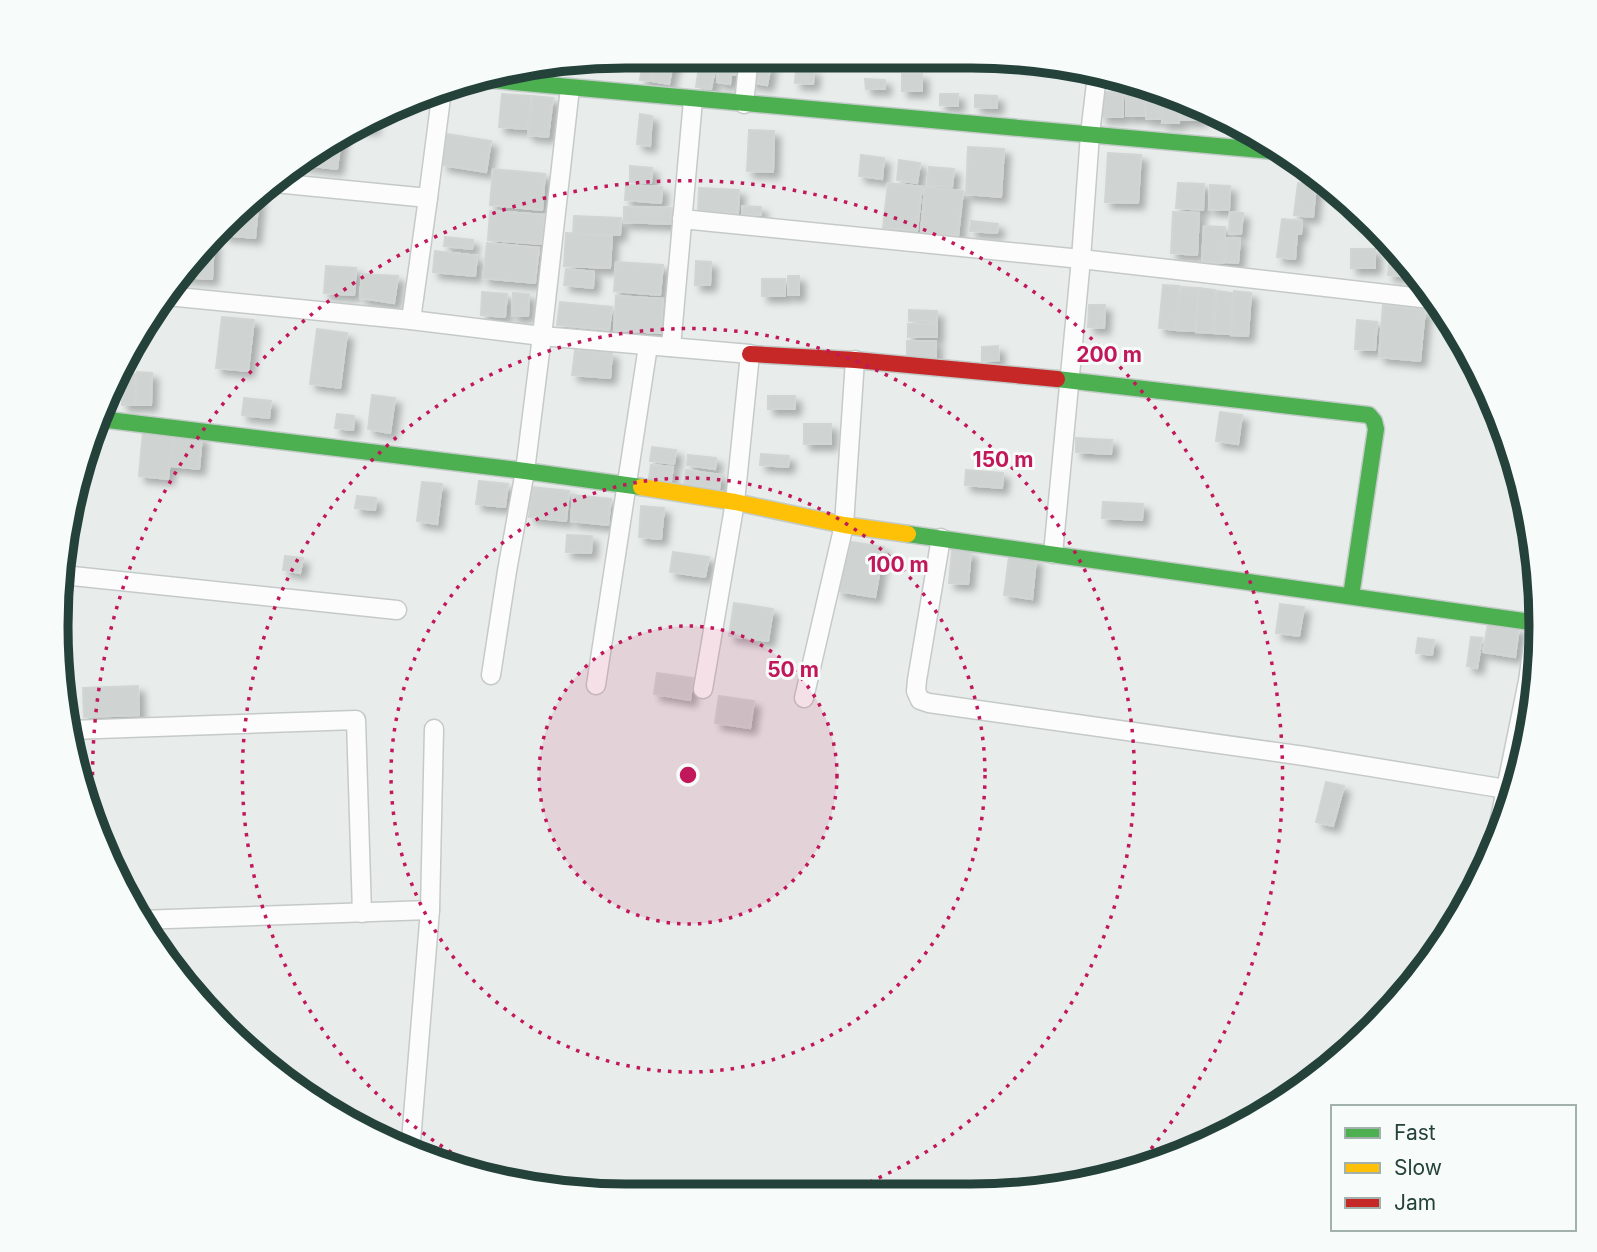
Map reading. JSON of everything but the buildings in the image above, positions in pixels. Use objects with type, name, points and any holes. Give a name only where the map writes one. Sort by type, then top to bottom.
[{"type":"street","points":[[744,104],[748,68]]},
{"type":"street","points":[[506,82],[1261,150]]},
{"type":"street","points":[[1053,554],[1096,83]]},
{"type":"street","points":[[491,675],[525,471],[570,88]]},
{"type":"street","points":[[411,320],[441,100]]},
{"type":"street","points":[[671,347],[693,100]]},
{"type":"street","points":[[286,184],[428,198]]},
{"type":"street","points":[[682,219],[1081,259],[1422,298]]},
{"type":"street","points":[[176,297],[648,346],[855,360],[1069,380],[1363,413],[1373,418],[1375,437],[1351,596]]},
{"type":"street","points":[[596,684],[648,346]]},
{"type":"street","points":[[703,689],[735,502],[750,354]]},
{"type":"street","points":[[804,698],[844,525],[855,360]]},
{"type":"street","points":[[108,420],[628,485],[735,502],[844,525],[1351,596],[1529,617]]},
{"type":"street","points":[[941,538],[917,680],[916,691],[920,700],[929,704],[1304,756],[1504,789]]},
{"type":"street","points":[[71,576],[397,610]]},
{"type":"street","points":[[78,730],[356,720],[362,913]]},
{"type":"street","points":[[411,1140],[430,910],[434,729]]},
{"type":"street","points":[[152,920],[430,910]]},
{"type":"traffic: fast","points":[[507,81],[1261,150]]},
{"type":"traffic: fast","points":[[1057,379],[1369,415],[1376,429],[1351,596]]},
{"type":"traffic: fast","points":[[108,420],[641,487]]},
{"type":"traffic: fast","points":[[908,534],[1529,622]]},
{"type":"traffic: slow","points":[[641,487],[735,502],[844,525],[908,534]]},
{"type":"traffic: jam","points":[[750,354],[855,360],[1057,379]]}]
